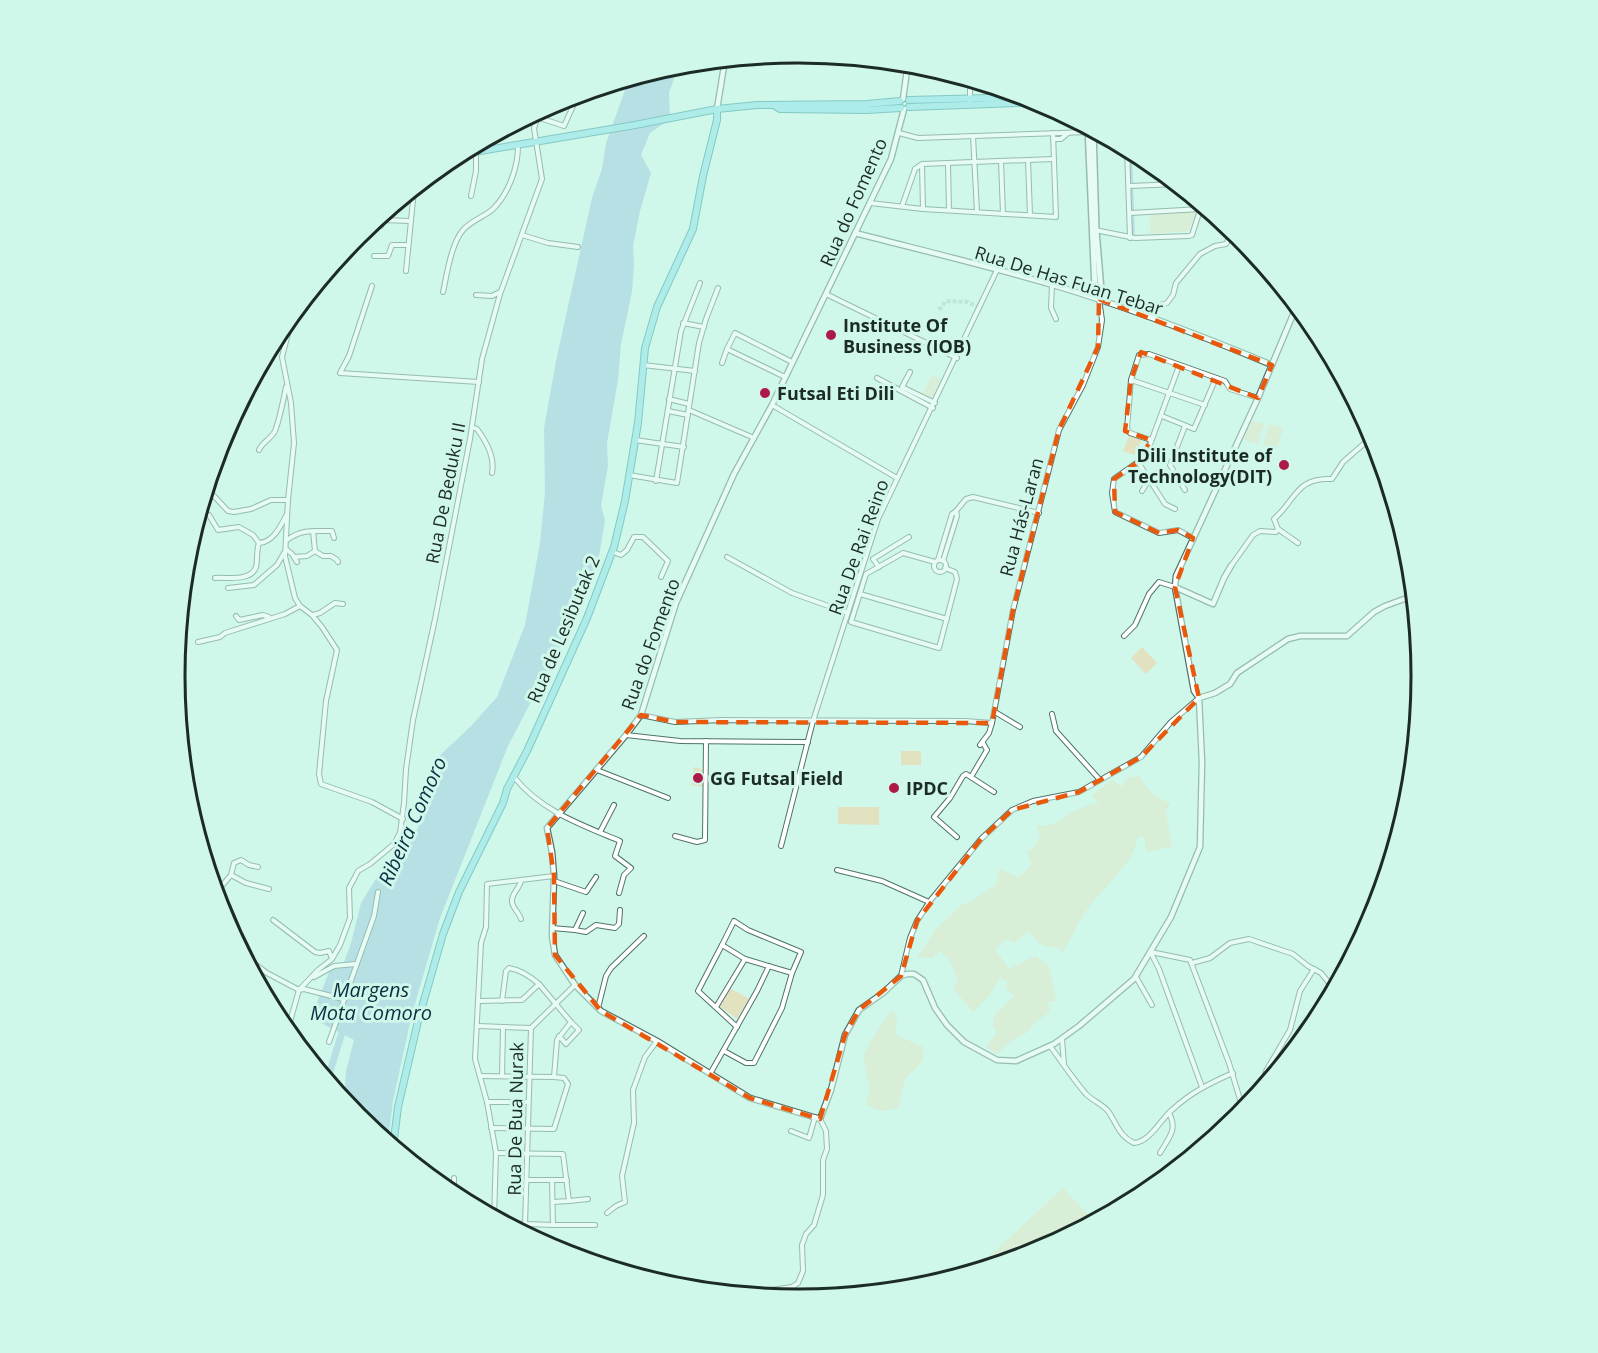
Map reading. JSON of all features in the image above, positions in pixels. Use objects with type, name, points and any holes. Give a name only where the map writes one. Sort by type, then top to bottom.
[{"type":"main road","points":[[482,151],[714,110],[774,105],[867,107],[1002,98]]},
{"type":"main road","points":[[904,104],[1013,102]]},
{"type":"main road","name":"Rua de Lesibutak 2","points":[[394,1138],[398,1107],[410,1053],[443,934],[459,892],[503,803],[507,789],[586,618],[612,551],[625,501],[638,423],[642,365],[650,328],[657,307],[693,230],[717,120],[714,110]]},
{"type":"main road","name":"Rua Hás-Laran","points":[[1091,137],[1094,230]]},
{"type":"main road","name":"Rua Hás-Laran","points":[[1093,140],[1095,290],[1099,299]]},
{"type":"street","points":[[714,110],[723,68]]},
{"type":"street","name":"Rua do Fomento","points":[[818,1118],[750,1098],[598,1008],[575,985],[555,955],[552,928],[554,879],[547,828],[641,716],[676,603],[734,474],[772,405],[891,159],[904,104],[907,73]]},
{"type":"street","points":[[970,88],[970,100]]},
{"type":"street","points":[[547,117],[564,126],[573,107]]},
{"type":"street","points":[[536,123],[534,128],[537,142]]},
{"type":"street","points":[[898,132],[918,138],[1079,131]]},
{"type":"street","points":[[1053,139],[1061,139],[1068,132]]},
{"type":"street","points":[[870,202],[923,209],[1056,217],[1053,133]]},
{"type":"street","points":[[973,136],[977,212]]},
{"type":"street","name":"Rua De Beduku II","points":[[332,959],[350,918],[349,888],[358,871],[394,844],[400,833],[413,720],[472,427],[482,359],[500,292],[542,179],[537,142]]},
{"type":"street","points":[[443,292],[449,264],[462,231],[478,216],[492,209],[504,193],[514,171],[518,146]]},
{"type":"street","points":[[471,196],[476,171],[476,155]]},
{"type":"street","points":[[902,206],[915,169],[922,164],[1053,159]]},
{"type":"street","points":[[1028,160],[1030,215]]},
{"type":"street","points":[[1131,160],[1132,238]]},
{"type":"street","points":[[1001,161],[1003,214]]},
{"type":"street","points":[[922,164],[923,209]]},
{"type":"street","points":[[948,164],[949,210]]},
{"type":"street","points":[[1131,186],[1165,185]]},
{"type":"street","points":[[406,271],[413,200]]},
{"type":"street","points":[[1132,213],[1195,208]]},
{"type":"street","points":[[1094,230],[1132,238],[1192,235],[1200,212]]},
{"type":"street","points":[[389,220],[410,221]]},
{"type":"street","name":"Rua De Has Fuan Tebar","points":[[855,233],[1099,299],[1146,315],[1272,365]]},
{"type":"street","points":[[522,235],[548,243],[579,247]]},
{"type":"street","points":[[1146,315],[1157,306],[1167,303],[1173,295],[1176,283],[1200,254],[1215,246],[1226,244],[1229,239]]},
{"type":"street","points":[[374,255],[388,255],[392,245],[408,245]]},
{"type":"street","name":"Rua De Rai Reino","points":[[781,846],[813,721],[878,519],[957,358],[997,270]]},
{"type":"street","points":[[656,481],[683,323],[700,283]]},
{"type":"street","points":[[1052,285],[1051,308],[1056,319]]},
{"type":"street","points":[[372,286],[349,356],[340,373],[479,382]]},
{"type":"street","points":[[628,475],[677,483],[704,327],[718,288]]},
{"type":"street","points":[[476,295],[492,296],[500,292]]},
{"type":"street","points":[[826,294],[957,358]]},
{"type":"street","name":"Rua Hás-Laran","points":[[971,777],[987,750],[982,744],[989,733],[995,712],[1013,610],[1059,430],[1083,385],[1098,347],[1102,320],[1099,299]]},
{"type":"street","points":[[791,1131],[808,1138],[831,1090],[845,1035],[854,1018],[859,1010],[883,993],[901,976],[918,975],[923,980],[935,1008],[947,1025],[964,1042],[997,1060],[1016,1061],[1050,1046],[1108,1002],[1135,976],[1151,952],[1171,917],[1200,847],[1202,762],[1199,698],[1194,691],[1175,587],[1176,576],[1258,398],[1293,314]]},
{"type":"street","points":[[683,323],[704,327]]},
{"type":"street","points":[[722,363],[733,333],[792,362]]},
{"type":"street","points":[[286,340],[282,357],[294,422],[285,550],[289,578],[300,606],[312,615],[337,650],[326,700],[319,774],[321,784],[372,802],[403,819]]},
{"type":"street","points":[[727,349],[784,377]]},
{"type":"street","points":[[1151,440],[1130,433],[1127,429],[1131,380],[1139,355],[1149,354],[1225,381],[1230,389],[1258,398]]},
{"type":"street","points":[[642,365],[695,371]]},
{"type":"street","points":[[1179,366],[1148,450],[1138,462],[1114,479],[1112,493],[1114,512],[1159,533],[1178,530],[1193,538]]},
{"type":"street","points":[[910,372],[902,387],[935,403]]},
{"type":"street","points":[[877,378],[933,408]]},
{"type":"street","points":[[1162,416],[1192,429],[1196,428],[1216,378]]},
{"type":"street","points":[[1131,380],[1205,405]]},
{"type":"street","points":[[259,450],[276,428],[287,384]]},
{"type":"street","points":[[669,399],[690,404]]},
{"type":"street","points":[[772,405],[897,478]]},
{"type":"street","points":[[668,411],[688,412],[754,438]]},
{"type":"street","points":[[1185,426],[1170,468],[1185,490]]},
{"type":"street","points":[[472,427],[477,429],[483,437],[493,462],[492,473]]},
{"type":"street","points":[[634,440],[684,447]]},
{"type":"street","points":[[1298,543],[1278,529],[1274,519],[1284,511],[1293,495],[1306,482],[1320,478],[1332,479],[1342,462],[1366,442]]},
{"type":"street","points":[[1138,462],[1166,504],[1175,509]]},
{"type":"street","points":[[1142,491],[1149,480]]},
{"type":"street","points":[[213,497],[228,511],[234,513],[251,509],[271,500],[288,500]]},
{"type":"street","points":[[945,568],[936,572],[933,566],[939,561],[957,516],[956,511],[966,499],[973,497],[1039,513]]},
{"type":"street","points":[[259,543],[273,536],[288,513]]},
{"type":"street","points":[[207,515],[218,530],[241,527],[256,537],[259,543],[256,550],[256,567],[251,575],[214,579]]},
{"type":"street","points":[[1124,636],[1135,625],[1149,594],[1159,582],[1167,583],[1213,604],[1224,578],[1253,535],[1260,531],[1276,532],[1278,529]]},
{"type":"street","points":[[286,540],[308,530],[332,531],[334,538]]},
{"type":"street","points":[[313,531],[315,551]]},
{"type":"street","points":[[612,551],[621,555],[627,550],[634,537],[643,537],[668,561],[661,577]]},
{"type":"street","points":[[879,567],[873,560],[909,537]]},
{"type":"street","points":[[285,550],[297,562]]},
{"type":"street","points":[[228,588],[254,585],[277,565],[285,550]]},
{"type":"street","points":[[294,557],[307,556],[315,551]]},
{"type":"street","points":[[315,551],[323,556],[331,556],[338,562]]},
{"type":"street","points":[[903,553],[939,561],[945,568],[956,572],[957,579],[939,648],[851,622],[866,574],[903,553]]},
{"type":"street","points":[[727,557],[792,593],[848,613]]},
{"type":"street","points":[[860,594],[947,619]]},
{"type":"street","points":[[901,976],[910,938],[929,902],[981,839],[1012,810],[1032,801],[1079,792],[1141,757],[1171,722],[1199,698],[1215,693],[1230,684],[1238,673],[1288,639],[1300,636],[1327,635],[1333,638],[1347,636],[1374,612],[1407,598]]},
{"type":"street","points":[[312,615],[320,613],[335,603],[343,604]]},
{"type":"street","points":[[198,642],[220,637],[225,633],[288,613],[300,606]]},
{"type":"street","points":[[236,616],[239,620],[263,615],[270,618]]},
{"type":"street","points":[[995,712],[1020,727]]},
{"type":"street","points":[[1052,714],[1056,731],[1100,780]]},
{"type":"street","points":[[641,716],[675,722],[722,720],[992,723]]},
{"type":"street","points":[[626,735],[660,740],[808,742]]},
{"type":"street","points":[[675,836],[698,842],[705,840],[706,741]]},
{"type":"street","points":[[597,770],[668,798]]},
{"type":"street","points":[[957,837],[934,820],[934,815],[950,798],[965,774],[994,792]]},
{"type":"street","points":[[514,777],[530,793],[559,815],[620,841],[615,856],[631,868],[624,875],[619,893]]},
{"type":"street","points":[[600,833],[614,805]]},
{"type":"street","points":[[222,885],[231,875],[234,863],[237,861],[241,860],[258,867]]},
{"type":"street","points":[[837,870],[882,881],[929,902]]},
{"type":"street","points":[[231,875],[246,884],[269,890]]},
{"type":"street","points":[[494,1209],[496,1153],[487,1102],[476,1059],[481,943],[486,927],[487,884],[554,879],[586,892],[596,877]]},
{"type":"street","points":[[521,880],[520,887],[512,897],[512,905],[521,919]]},
{"type":"street","points":[[328,1042],[374,916],[378,892]]},
{"type":"street","points":[[552,928],[586,932],[596,925],[615,928],[619,924],[620,910]]},
{"type":"street","points":[[575,930],[583,913]]},
{"type":"street","points":[[273,920],[317,953],[329,951],[332,959],[299,990],[291,1019]]},
{"type":"street","points":[[724,1052],[746,1063],[756,1060],[782,1008],[801,952],[748,930],[734,921],[698,991],[737,1027]]},
{"type":"street","points":[[598,1008],[606,976],[611,968],[644,936]]},
{"type":"street","points":[[1192,963],[1203,962],[1230,943],[1249,939],[1293,954],[1326,977],[1330,983]]},
{"type":"street","points":[[722,945],[745,959],[792,973]]},
{"type":"street","points":[[1151,952],[1190,960],[1192,963],[1233,1073],[1241,1102]]},
{"type":"street","points":[[1151,952],[1202,1087]]},
{"type":"street","points":[[716,1007],[745,959]]},
{"type":"street","points":[[309,981],[334,966],[355,964]]},
{"type":"street","points":[[709,1074],[724,1052],[769,966]]},
{"type":"street","points":[[260,968],[299,990],[304,989],[343,999]]},
{"type":"street","points":[[502,1001],[506,971],[509,968],[531,977],[579,1030],[566,1044],[559,1036]]},
{"type":"street","points":[[1265,1075],[1290,1030],[1300,991],[1314,969]]},
{"type":"street","points":[[1135,976],[1152,1005]]},
{"type":"street","points":[[479,1001],[522,1000],[539,984]]},
{"type":"street","name":"Rua De Bua Nurak","points":[[525,1225],[531,1028],[575,985]]},
{"type":"street","points":[[554,1077],[556,1040],[571,1022]]},
{"type":"street","points":[[477,1026],[531,1028]]},
{"type":"street","points":[[502,1076],[503,1028]]},
{"type":"street","points":[[1062,1038],[1064,1065]]},
{"type":"street","points":[[608,1213],[625,1202],[622,1176],[634,1123],[633,1090],[645,1057],[657,1041]]},
{"type":"street","points":[[1050,1046],[1089,1097],[1108,1111],[1117,1129],[1126,1140],[1137,1143],[1145,1139],[1169,1113],[1202,1087],[1233,1073]]},
{"type":"street","points":[[480,1076],[554,1077],[564,1078],[568,1084],[554,1129],[491,1128]]},
{"type":"street","points":[[487,1102],[527,1102]]},
{"type":"street","points":[[1160,1153],[1173,1131],[1174,1122],[1169,1113]]},
{"type":"street","points":[[775,1289],[792,1287],[798,1283],[803,1271],[802,1245],[806,1234],[814,1225],[823,1195],[826,1131],[818,1118]]},
{"type":"street","points":[[496,1153],[563,1154],[569,1201]]},
{"type":"street","points":[[454,1178],[454,1184]]},
{"type":"street","points":[[528,1180],[567,1179]]},
{"type":"street","points":[[552,1180],[553,1225]]},
{"type":"street","points":[[553,1202],[588,1199]]},
{"type":"street","points":[[525,1225],[595,1225]]},
{"type":"highlighted area","points":[[1099,299],[1272,365],[1258,398],[1141,352],[1131,380],[1125,431],[1151,440],[1138,462],[1114,479],[1115,512],[1159,533],[1178,530],[1193,538],[1175,587],[1199,698],[1141,757],[1079,792],[1012,810],[981,839],[917,921],[901,976],[859,1010],[845,1035],[820,1119],[750,1098],[601,1011],[555,955],[554,876],[547,828],[641,715],[675,722],[992,723],[1013,610],[1059,430],[1098,347]]},
{"type":"green space","points":[[1197,210],[1189,231],[1151,234],[1149,213]]},
{"type":"green space","points":[[932,375],[941,379],[932,398],[923,393]]},
{"type":"green space","points":[[1250,420],[1264,424],[1258,444],[1244,440]]},
{"type":"green space","points":[[1269,424],[1283,428],[1277,449],[1263,445]]},
{"type":"green space","points":[[1130,434],[1142,439],[1135,455],[1123,451]]},
{"type":"green space","points":[[1142,647],[1157,663],[1146,674],[1131,658]]},
{"type":"green space","points":[[901,751],[921,751],[921,765],[901,765]]},
{"type":"green space","name":"GG Futsal Field","points":[[694,767],[705,770],[702,787],[691,785]]},
{"type":"green space","points":[[1139,776],[1152,792],[1170,803],[1166,812],[1172,846],[1149,852],[1145,849],[1145,837],[1138,837],[1130,857],[1085,912],[1063,952],[1055,946],[1051,948],[1040,944],[1029,931],[1014,943],[1006,939],[995,949],[1009,969],[1035,956],[1049,966],[1056,1001],[1048,1002],[1050,1012],[1034,1023],[1028,1032],[1011,1041],[997,1054],[986,1047],[997,1032],[993,1026],[994,1016],[1014,995],[1006,989],[1007,981],[1000,977],[990,995],[973,1012],[953,988],[958,979],[949,960],[939,950],[933,958],[917,958],[936,929],[962,904],[967,904],[996,885],[1000,868],[1018,878],[1032,864],[1027,852],[1034,847],[1040,835],[1036,825],[1047,826],[1087,806],[1099,803],[1091,796],[1112,780],[1121,787],[1127,778]]},
{"type":"green space","points":[[838,807],[879,807],[879,825],[838,824]]},
{"type":"green space","points":[[729,988],[750,999],[737,1019],[719,1006]]},
{"type":"green space","points":[[891,1011],[897,1015],[896,1035],[923,1047],[924,1052],[917,1068],[906,1077],[898,1108],[881,1111],[866,1105],[870,1089],[863,1056]]},
{"type":"green space","points":[[1063,1188],[1090,1217],[1034,1243],[985,1261]]},
{"type":"water","name":"Margens Mota Comoro","points":[[675,76],[669,93],[670,119],[650,133],[641,155],[651,173],[633,246],[632,292],[621,344],[618,380],[607,443],[608,465],[601,506],[605,520],[599,556],[585,598],[508,746],[440,918],[412,1014],[393,1101],[389,1133],[345,1088],[346,1071],[354,1040],[317,1021],[317,1002],[330,970],[343,965],[361,903],[380,872],[418,828],[421,791],[434,761],[471,726],[497,697],[525,625],[540,543],[545,492],[544,428],[556,361],[592,198],[602,169],[606,143],[626,89]]},
{"type":"waterway","points":[[1130,160],[1133,238]]},
{"type":"waterway","name":"Ribeira Comoro","points":[[330,1071],[344,1026]]},
{"type":"tunnel","points":[[939,310],[946,301],[968,302],[980,308]]},
{"type":"place","name":"Institute Of Business (IOB)","points":[[831,335]]},
{"type":"place","name":"Futsal Eti Dili","points":[[765,393]]},
{"type":"place","name":"Dili Institute of Technology(DIT)","points":[[1284,465]]},
{"type":"place","name":"GG Futsal Field","points":[[698,778]]},
{"type":"place","name":"IPDC","points":[[894,788]]}]
